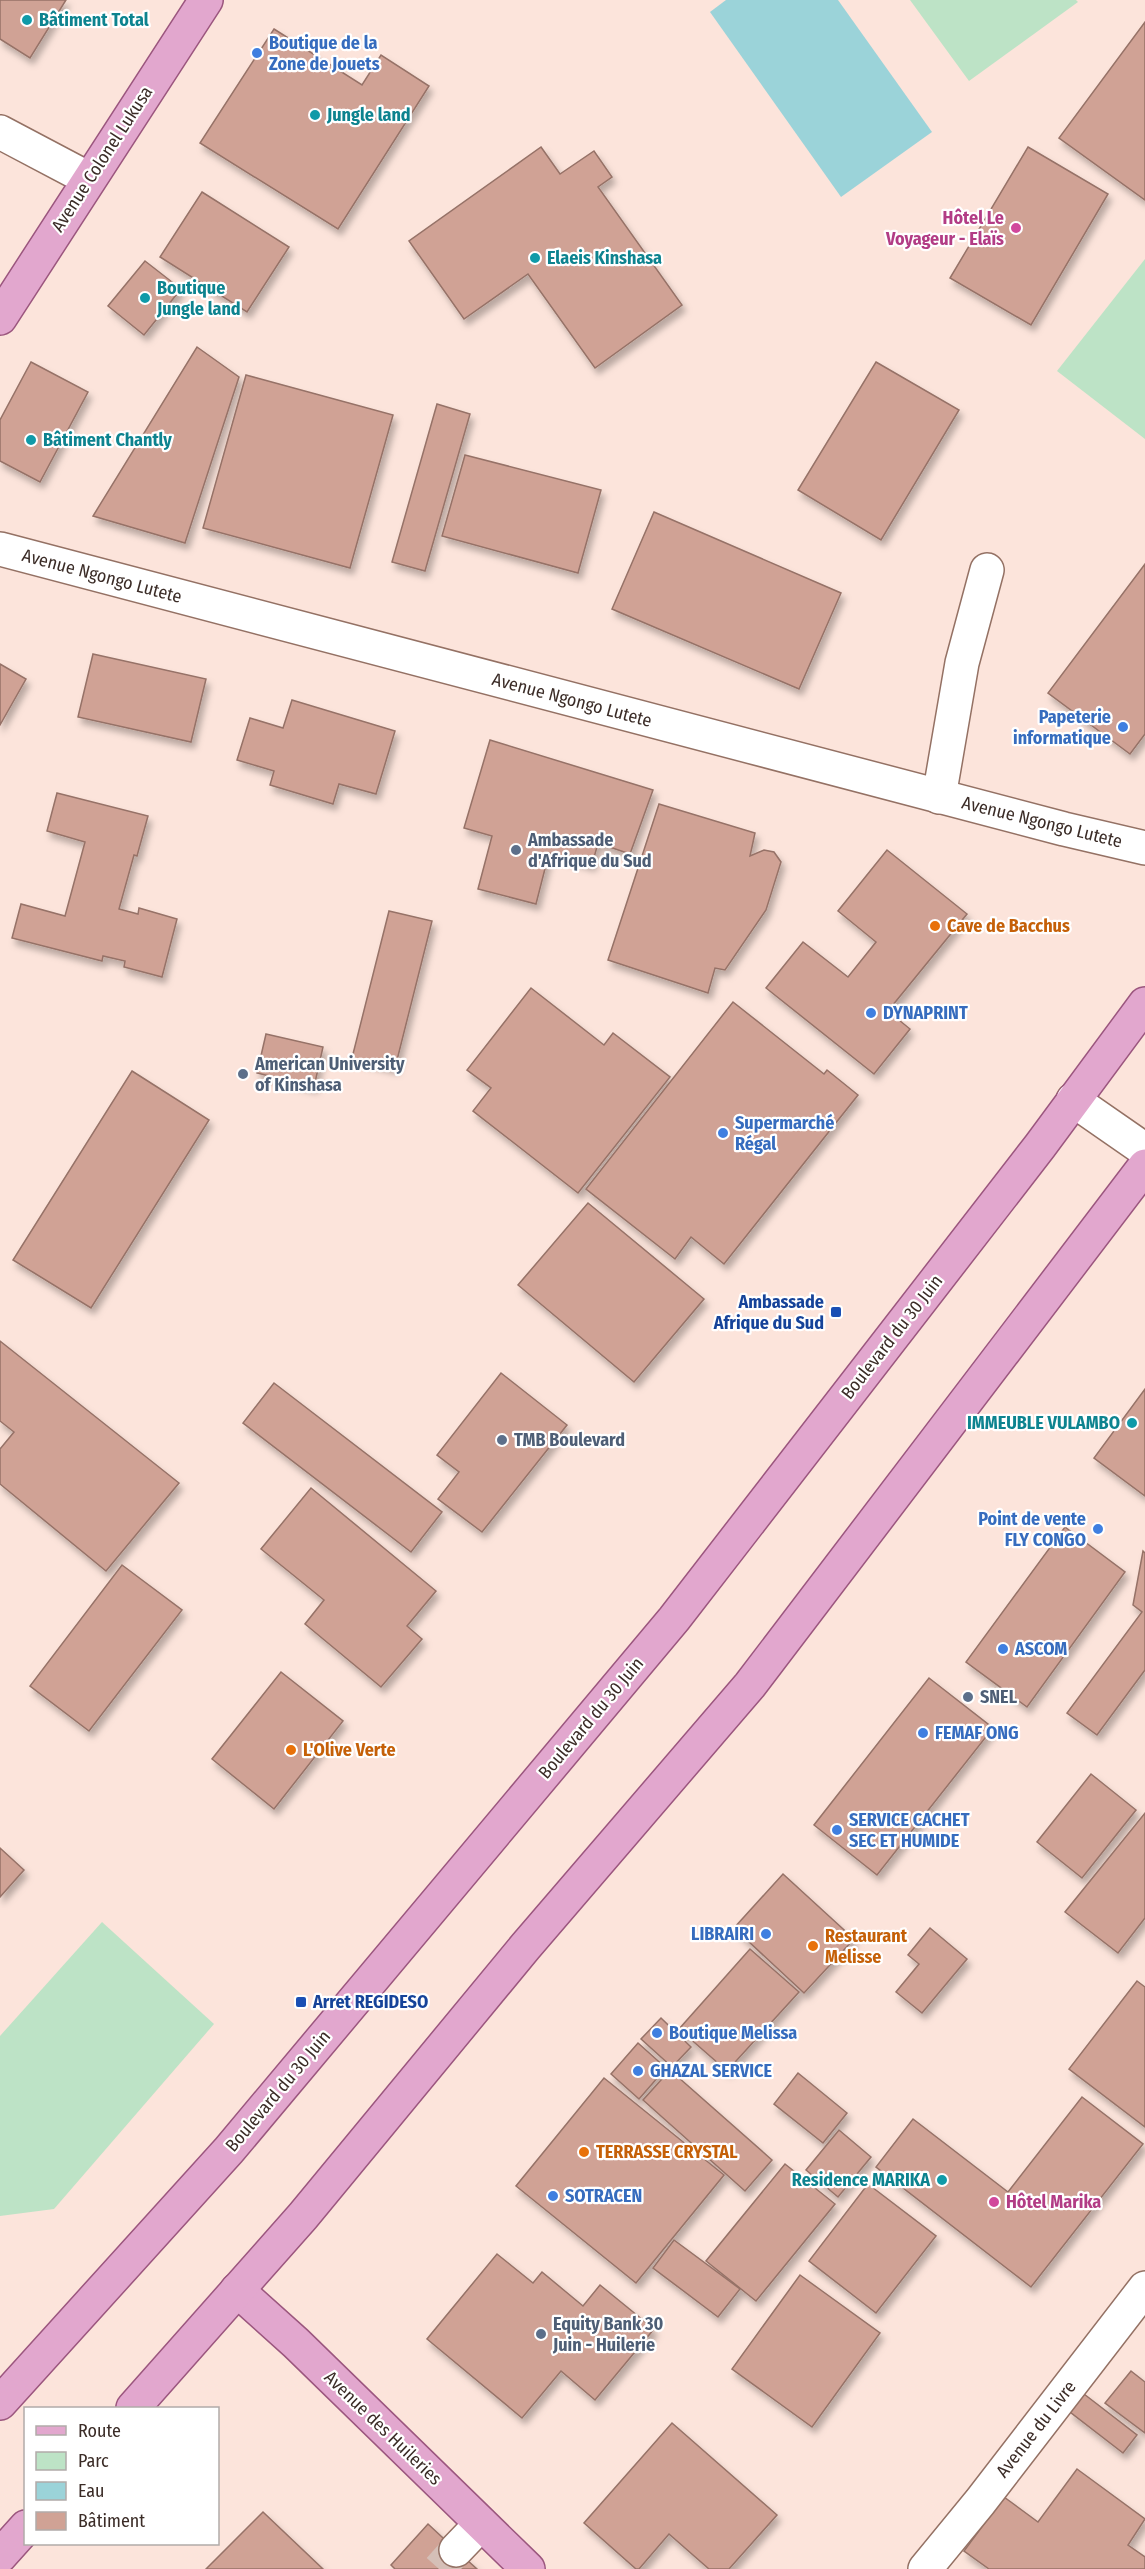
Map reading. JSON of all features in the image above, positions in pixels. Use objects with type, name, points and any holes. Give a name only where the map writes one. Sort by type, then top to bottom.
[{"type":"main road","name":"Avenue Colonel Lukusa","points":[[0,318],[206,0]]},
{"type":"main road","name":"Boulevard du 30 Juin","points":[[0,2403],[229,2150],[674,1619],[1040,1146],[1145,1004]]},
{"type":"main road","points":[[135,2407],[303,2216],[525,1947],[750,1684],[1145,1166]]},
{"type":"main road","name":"Avenue des Huileries","points":[[237,2290],[296,2343],[528,2569]]},
{"type":"main road","points":[[0,2556],[24,2529]]},
{"type":"street","points":[[0,132],[89,179]]},
{"type":"street","name":"Avenue Ngongo Lutete","points":[[0,549],[1145,848]]},
{"type":"street","points":[[939,796],[962,663],[987,570]]},
{"type":"street","points":[[1073,1100],[1145,1150]]},
{"type":"street","name":"Avenue du Livre","points":[[925,2569],[980,2502],[1145,2288]]},
{"type":"street","points":[[456,2550],[481,2524]]},
{"type":"green space","points":[[910,0],[1076,0],[1078,2],[969,81]]},
{"type":"green space","points":[[1145,259],[1145,439],[1057,371]]},
{"type":"green space","points":[[102,1922],[214,2024],[54,2209],[0,2216],[0,2036]]},
{"type":"water","points":[[726,0],[838,0],[932,132],[841,197],[710,12]]},
{"type":"building","name":"Bâtiment Total","points":[[0,0],[66,0],[30,58],[0,39]]},
{"type":"building","points":[[1145,22],[1145,200],[1059,138]]},
{"type":"building","name":"Jungle land","points":[[274,29],[362,85],[381,55],[429,86],[338,229],[200,143]]},
{"type":"building","name":"Elaeis Kinshasa","points":[[541,147],[560,174],[594,151],[612,177],[598,187],[682,305],[595,368],[528,274],[464,319],[409,241]]},
{"type":"building","points":[[1028,147],[1108,194],[1031,325],[950,278]]},
{"type":"building","points":[[202,192],[289,247],[247,312],[160,257]]},
{"type":"building","name":"Boutique Jungle land","points":[[145,261],[181,289],[144,335],[108,306]]},
{"type":"building","points":[[197,347],[239,377],[185,543],[93,516]]},
{"type":"building","name":"Bâtiment Chantly","points":[[31,362],[88,392],[40,482],[0,461],[0,420]]},
{"type":"building","points":[[876,362],[959,410],[881,540],[798,490]]},
{"type":"building","points":[[246,375],[393,415],[350,568],[203,528]]},
{"type":"building","points":[[437,404],[470,414],[425,571],[392,562]]},
{"type":"building","points":[[465,455],[601,490],[578,573],[442,536]]},
{"type":"building","points":[[654,512],[841,593],[799,689],[612,609]]},
{"type":"building","points":[[1145,564],[1145,734],[1130,754],[1048,693]]},
{"type":"building","points":[[93,654],[206,679],[191,742],[78,717]]},
{"type":"building","points":[[0,664],[26,679],[0,725]]},
{"type":"building","points":[[292,700],[395,731],[376,794],[339,784],[333,804],[270,785],[274,771],[237,760],[250,718],[283,728]]},
{"type":"building","points":[[490,740],[653,790],[630,854],[598,843],[592,865],[549,853],[536,904],[478,889],[492,836],[464,828]]},
{"type":"building","points":[[57,793],[148,816],[119,909],[138,914],[139,908],[177,919],[162,977],[124,967],[125,961],[103,956],[102,961],[12,938],[21,904],[65,916],[85,842],[47,831]]},
{"type":"building","points":[[659,804],[755,833],[750,856],[764,850],[774,852],[781,862],[766,910],[725,970],[715,968],[708,993],[608,960]]},
{"type":"building","points":[[887,850],[967,914],[888,1011],[910,1029],[874,1074],[766,988],[803,942],[848,977],[876,942],[838,911]]},
{"type":"building","points":[[389,911],[432,921],[395,1068],[352,1058]]},
{"type":"building","points":[[531,988],[604,1045],[613,1033],[670,1077],[578,1193],[473,1111],[491,1088],[467,1070]]},
{"type":"building","points":[[733,1002],[824,1074],[827,1070],[858,1095],[724,1264],[691,1237],[675,1259],[586,1189]]},
{"type":"building","points":[[266,1034],[323,1047],[314,1087],[257,1073]]},
{"type":"building","points":[[132,1071],[209,1120],[91,1308],[13,1260]]},
{"type":"building","points":[[588,1203],[704,1299],[634,1382],[518,1285]]},
{"type":"building","points":[[0,1341],[179,1483],[106,1571],[0,1484],[0,1449],[14,1432],[0,1421]]},
{"type":"building","name":"TMB Boulevard","points":[[501,1373],[567,1425],[482,1532],[438,1499],[459,1472],[437,1455]]},
{"type":"building","points":[[274,1383],[442,1512],[411,1552],[243,1423]]},
{"type":"building","name":"IMMEUBLE VULAMBO","points":[[1145,1389],[1145,1496],[1094,1458]]},
{"type":"building","points":[[311,1488],[436,1591],[407,1626],[422,1639],[381,1687],[305,1624],[324,1600],[261,1549]]},
{"type":"building","points":[[1065,1527],[1125,1572],[1027,1707],[966,1662]]},
{"type":"building","points":[[1143,1551],[1145,1553],[1145,1670],[1097,1735],[1067,1713],[1142,1612],[1133,1605]]},
{"type":"building","points":[[122,1565],[182,1610],[89,1731],[30,1686]]},
{"type":"building","points":[[281,1672],[343,1721],[274,1809],[212,1759]]},
{"type":"building","points":[[929,1678],[993,1728],[877,1875],[814,1825]]},
{"type":"building","points":[[1091,1774],[1136,1810],[1082,1878],[1037,1842]]},
{"type":"building","points":[[1145,1813],[1145,1918],[1118,1953],[1065,1912]]},
{"type":"building","points":[[0,1848],[24,1870],[0,1897]]},
{"type":"building","points":[[783,1874],[854,1939],[804,1993],[734,1928]]},
{"type":"building","points":[[930,1928],[967,1959],[922,2013],[896,1992],[919,1964],[908,1955]]},
{"type":"building","points":[[750,1949],[799,1992],[727,2071],[679,2029]]},
{"type":"building","points":[[1137,1981],[1145,1987],[1145,2127],[1069,2069]]},
{"type":"building","points":[[661,2018],[691,2047],[672,2067],[641,2039]]},
{"type":"building","name":"GHAZAL SERVICE","points":[[638,2043],[666,2068],[639,2099],[611,2074]]},
{"type":"building","points":[[670,2070],[772,2160],[745,2191],[643,2100]]},
{"type":"building","points":[[798,2073],[847,2113],[823,2143],[774,2104]]},
{"type":"building","points":[[604,2078],[724,2175],[636,2283],[516,2186]]},
{"type":"building","name":"Residence MARIKA","points":[[1082,2097],[1143,2144],[1031,2287],[876,2167],[913,2119],[1008,2192]]},
{"type":"building","points":[[839,2130],[871,2157],[838,2197],[806,2170]]},
{"type":"building","points":[[785,2164],[835,2204],[756,2301],[706,2261]]},
{"type":"building","points":[[868,2184],[936,2236],[876,2313],[809,2261]]},
{"type":"building","points":[[674,2240],[740,2289],[718,2317],[653,2268]]},
{"type":"building","name":"Equity Bank 30 Juin - Huilerie","points":[[497,2254],[533,2283],[542,2272],[583,2306],[600,2285],[654,2329],[595,2400],[561,2371],[522,2418],[427,2339]]},
{"type":"building","points":[[800,2275],[880,2333],[812,2427],[732,2369]]},
{"type":"building","points":[[1131,2371],[1145,2382],[1145,2433],[1105,2403]]},
{"type":"building","points":[[1084,2394],[1137,2435],[1123,2453],[1070,2412]]},
{"type":"building","points":[[672,2423],[777,2515],[729,2569],[709,2569],[669,2534],[639,2569],[636,2569],[584,2523]]},
{"type":"building","points":[[1077,2469],[1145,2519],[1128,2545],[1145,2557],[1145,2569],[989,2569],[964,2551],[1004,2497],[1038,2522]]},
{"type":"building","points":[[263,2512],[323,2569],[206,2569]]},
{"type":"building","points":[[428,2524],[477,2569],[395,2569],[391,2565]]},
{"type":"tunnel","points":[[439,2569],[456,2550]]},
{"type":"place","name":"Bâtiment Total","points":[[27,20]]},
{"type":"place","name":"Boutique de la Zone de Jouets","points":[[257,53]]},
{"type":"place","name":"Jungle land","points":[[315,115]]},
{"type":"place","name":"Hôtel Le Voyageur - Elaïs","points":[[1016,228]]},
{"type":"place","name":"Elaeis Kinshasa","points":[[535,258]]},
{"type":"place","name":"Boutique Jungle land","points":[[145,298]]},
{"type":"place","name":"Bâtiment Chantly","points":[[31,440]]},
{"type":"place","name":"Papeterie informatique","points":[[1123,727]]},
{"type":"place","name":"Ambassade d'Afrique du Sud","points":[[516,850]]},
{"type":"place","name":"Cave de Bacchus","points":[[935,926]]},
{"type":"place","name":"DYNAPRINT","points":[[871,1013]]},
{"type":"place","name":"American University of Kinshasa","points":[[243,1074]]},
{"type":"place","name":"Supermarché Régal","points":[[723,1133]]},
{"type":"place","name":"Ambassade Afrique du Sud","points":[[836,1312]]},
{"type":"place","name":"IMMEUBLE VULAMBO","points":[[1132,1423]]},
{"type":"place","name":"TMB Boulevard","points":[[502,1440]]},
{"type":"place","name":"Point de vente FLY CONGO","points":[[1098,1529]]},
{"type":"place","name":"ASCOM","points":[[1003,1649]]},
{"type":"place","name":"SNEL","points":[[968,1697]]},
{"type":"place","name":"FEMAF ONG","points":[[923,1733]]},
{"type":"place","name":"L'Olive Verte","points":[[291,1750]]},
{"type":"place","name":"SERVICE CACHET SEC ET HUMIDE","points":[[837,1830]]},
{"type":"place","name":"LIBRAIRI","points":[[766,1934]]},
{"type":"place","name":"Restaurant Melisse","points":[[813,1946]]},
{"type":"place","name":"Arret REGIDESO","points":[[301,2002]]},
{"type":"place","name":"Boutique Melissa","points":[[657,2033]]},
{"type":"place","name":"GHAZAL SERVICE","points":[[638,2071]]},
{"type":"place","name":"TERRASSE CRYSTAL","points":[[584,2152]]},
{"type":"place","name":"Residence MARIKA","points":[[942,2180]]},
{"type":"place","name":"SOTRACEN","points":[[553,2196]]},
{"type":"place","name":"Hôtel Marika","points":[[994,2202]]},
{"type":"place","name":"Equity Bank 30 Juin - Huilerie","points":[[541,2334]]}]
